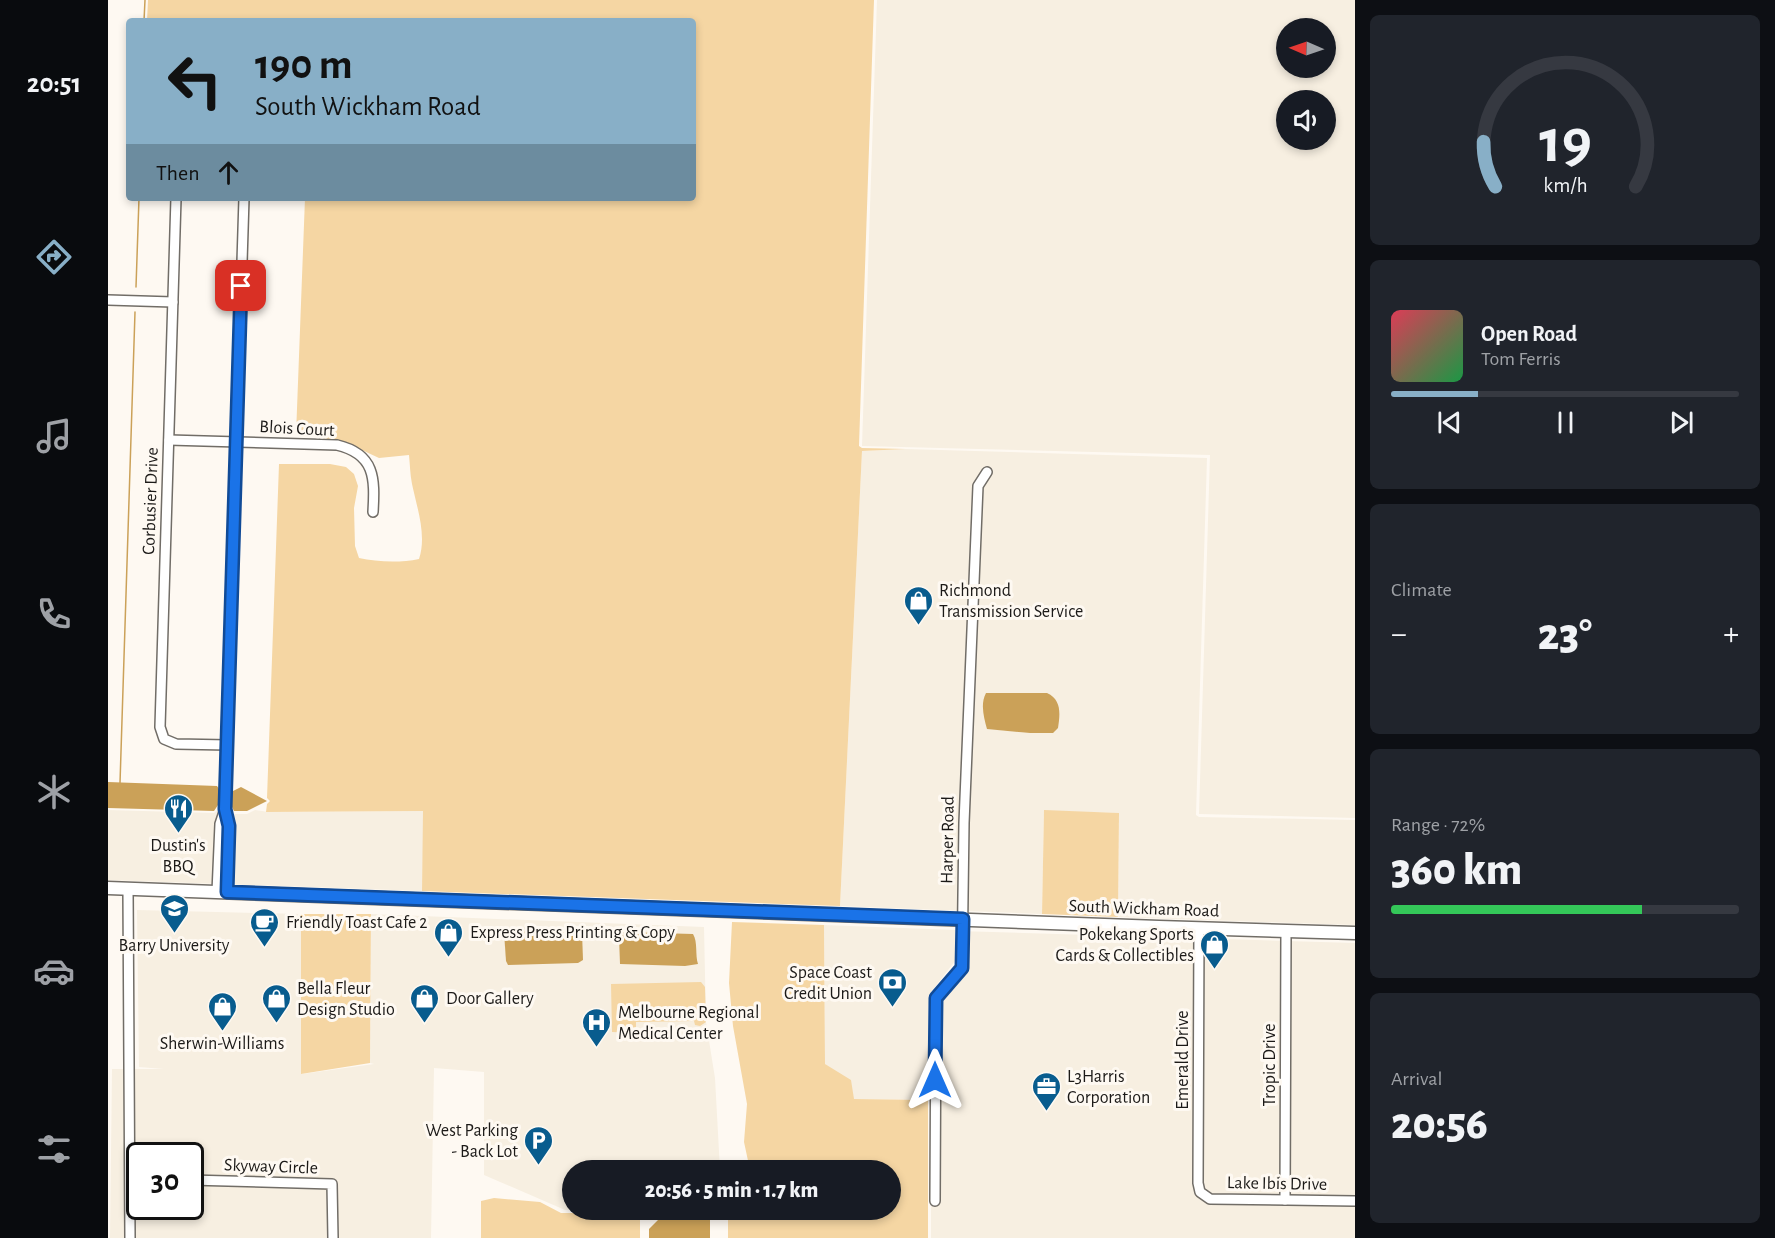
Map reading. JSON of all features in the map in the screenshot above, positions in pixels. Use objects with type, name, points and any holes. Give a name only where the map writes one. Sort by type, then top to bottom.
[{"type":"main road","name":"South Wickham Road","points":[[108,888],[1355,933]]},
{"type":"street","name":"Corbusier Drive","points":[[176,201],[160,727],[164,739],[176,744],[228,745]]},
{"type":"street","points":[[222,892],[229,826],[225,809],[244,201]]},
{"type":"street","points":[[108,300],[172,302]]},
{"type":"street","name":"Blois Court","points":[[169,440],[337,445],[352,448],[370,466],[375,486],[373,512]]},
{"type":"street","name":"Harper Road","points":[[935,1201],[936,998],[962,968],[963,824],[978,486],[987,472]]},
{"type":"street","points":[[128,889],[133,1142]]},
{"type":"street","name":"Emerald Drive","points":[[1199,928],[1198,1183],[1200,1192]]},
{"type":"street","name":"Tropic Drive","points":[[1284,1200],[1286,930]]},
{"type":"street","name":"Skyway Circle","points":[[204,1180],[332,1184],[333,1238]]},
{"type":"street","name":"Lake Ibis Drive","points":[[1200,1192],[1210,1199],[1355,1201]]},
{"type":"street","points":[[130,1238],[131,1220]]},
{"type":"shaded area","points":[[148,0],[874,0],[859,446],[862,448],[906,449],[862,451],[840,906],[422,891],[423,811],[266,812],[270,801],[267,798],[279,464],[330,464],[346,467],[354,474],[358,486],[354,508],[355,546],[359,558],[389,562],[419,559],[422,541],[409,455],[379,458],[347,443],[308,435],[296,435],[305,201],[696,201],[696,18],[147,18]]},
{"type":"shaded area","points":[[877,0],[1355,0],[1355,818],[1199,814],[1210,455],[862,446]]},
{"type":"shaded area","points":[[906,449],[1207,458],[1196,815],[1199,817],[1355,820],[1355,925],[1118,917],[1119,813],[1044,811],[1042,914],[840,906],[862,451]],"holes":[[[985,704],[1053,733],[988,729],[983,710]]]},
{"type":"shaded area","points":[[986,693],[1047,693],[1058,703],[1058,728],[1053,733],[987,729],[983,706]]},
{"type":"shaded area","points":[[108,782],[217,786],[221,792],[231,792],[241,787],[267,801],[247,811],[234,811],[231,805],[218,805],[214,811],[108,808]]},
{"type":"shaded area","points":[[220,808],[230,808],[233,814],[247,814],[255,810],[269,812],[424,811],[422,891],[108,880],[108,810],[214,813]]},
{"type":"shaded area","points":[[1044,810],[1119,813],[1118,917],[1042,914]]},
{"type":"shaded area","points":[[137,910],[301,914],[302,1074],[374,1064],[370,1063],[371,914],[704,927],[706,1022],[715,1078],[719,1160],[562,1160],[562,1209],[484,1175],[484,1072],[434,1068],[431,1238],[110,1238],[112,1069],[164,1069],[139,1067]]},
{"type":"shaded area","points":[[301,914],[371,914],[370,1063],[301,1074]]},
{"type":"shaded area","points":[[732,922],[824,925],[825,1064],[851,1080],[854,1099],[928,1100],[928,1238],[728,1238],[728,1220],[901,1220],[901,1160],[748,1160],[744,1142],[747,1104],[733,1026],[729,983]]},
{"type":"shaded area","points":[[824,925],[955,930],[955,961],[931,992],[928,1007],[928,1100],[853,1099],[825,1064]]},
{"type":"shaded area","points":[[508,927],[579,930],[582,932],[583,960],[578,963],[508,965],[504,932]]},
{"type":"shaded area","points":[[958,931],[1355,943],[1355,1238],[931,1238],[931,1007],[933,993],[958,961]]},
{"type":"shaded area","points":[[623,932],[693,934],[698,964],[685,966],[620,964],[619,937]]},
{"type":"shaded area","points":[[701,982],[705,987],[706,1022],[700,1026],[695,1025],[694,1021],[636,1022],[636,1033],[612,1032],[611,984]]},
{"type":"shaded area","points":[[494,1198],[540,1202],[562,1213],[562,1220],[640,1220],[640,1238],[481,1238],[481,1201]]},
{"type":"shaded area","points":[[658,1220],[710,1220],[710,1238],[649,1238],[649,1229]]},
{"type":"waterway","points":[[144,18],[145,0]]},
{"type":"waterway","points":[[136,287],[139,201]]},
{"type":"waterway","points":[[120,783],[135,312]]},
{"type":"place","name":"Richmond Transmission Service","points":[[918,626]]},
{"type":"place","name":"Dustin's BBQ","points":[[178,834]]},
{"type":"place","name":"Barry University","points":[[174,934]]},
{"type":"place","name":"Friendly Toast Cafe 2","points":[[265,948]]},
{"type":"place","name":"Express Press Printing & Copy","points":[[449,958]]},
{"type":"place","name":"Pokekang Sports Cards & Collectibles","points":[[1215,970]]},
{"type":"place","name":"Space Coast Credit Union","points":[[893,1008]]},
{"type":"place","name":"Bella Fleur Design Studio","points":[[276,1024]]},
{"type":"place","name":"Door Gallery","points":[[425,1024]]},
{"type":"place","name":"Sherwin-Williams","points":[[222,1032]]},
{"type":"place","name":"Melbourne Regional Medical Center","points":[[597,1048]]},
{"type":"place","name":"L3Harris Corporation","points":[[1046,1112]]},
{"type":"place","name":"West Parking - Back Lot","points":[[539,1166]]},
{"type":"route","points":[[241,286],[225,809],[229,826],[227,892],[963,919],[962,968],[936,998],[935,1080]]}]
